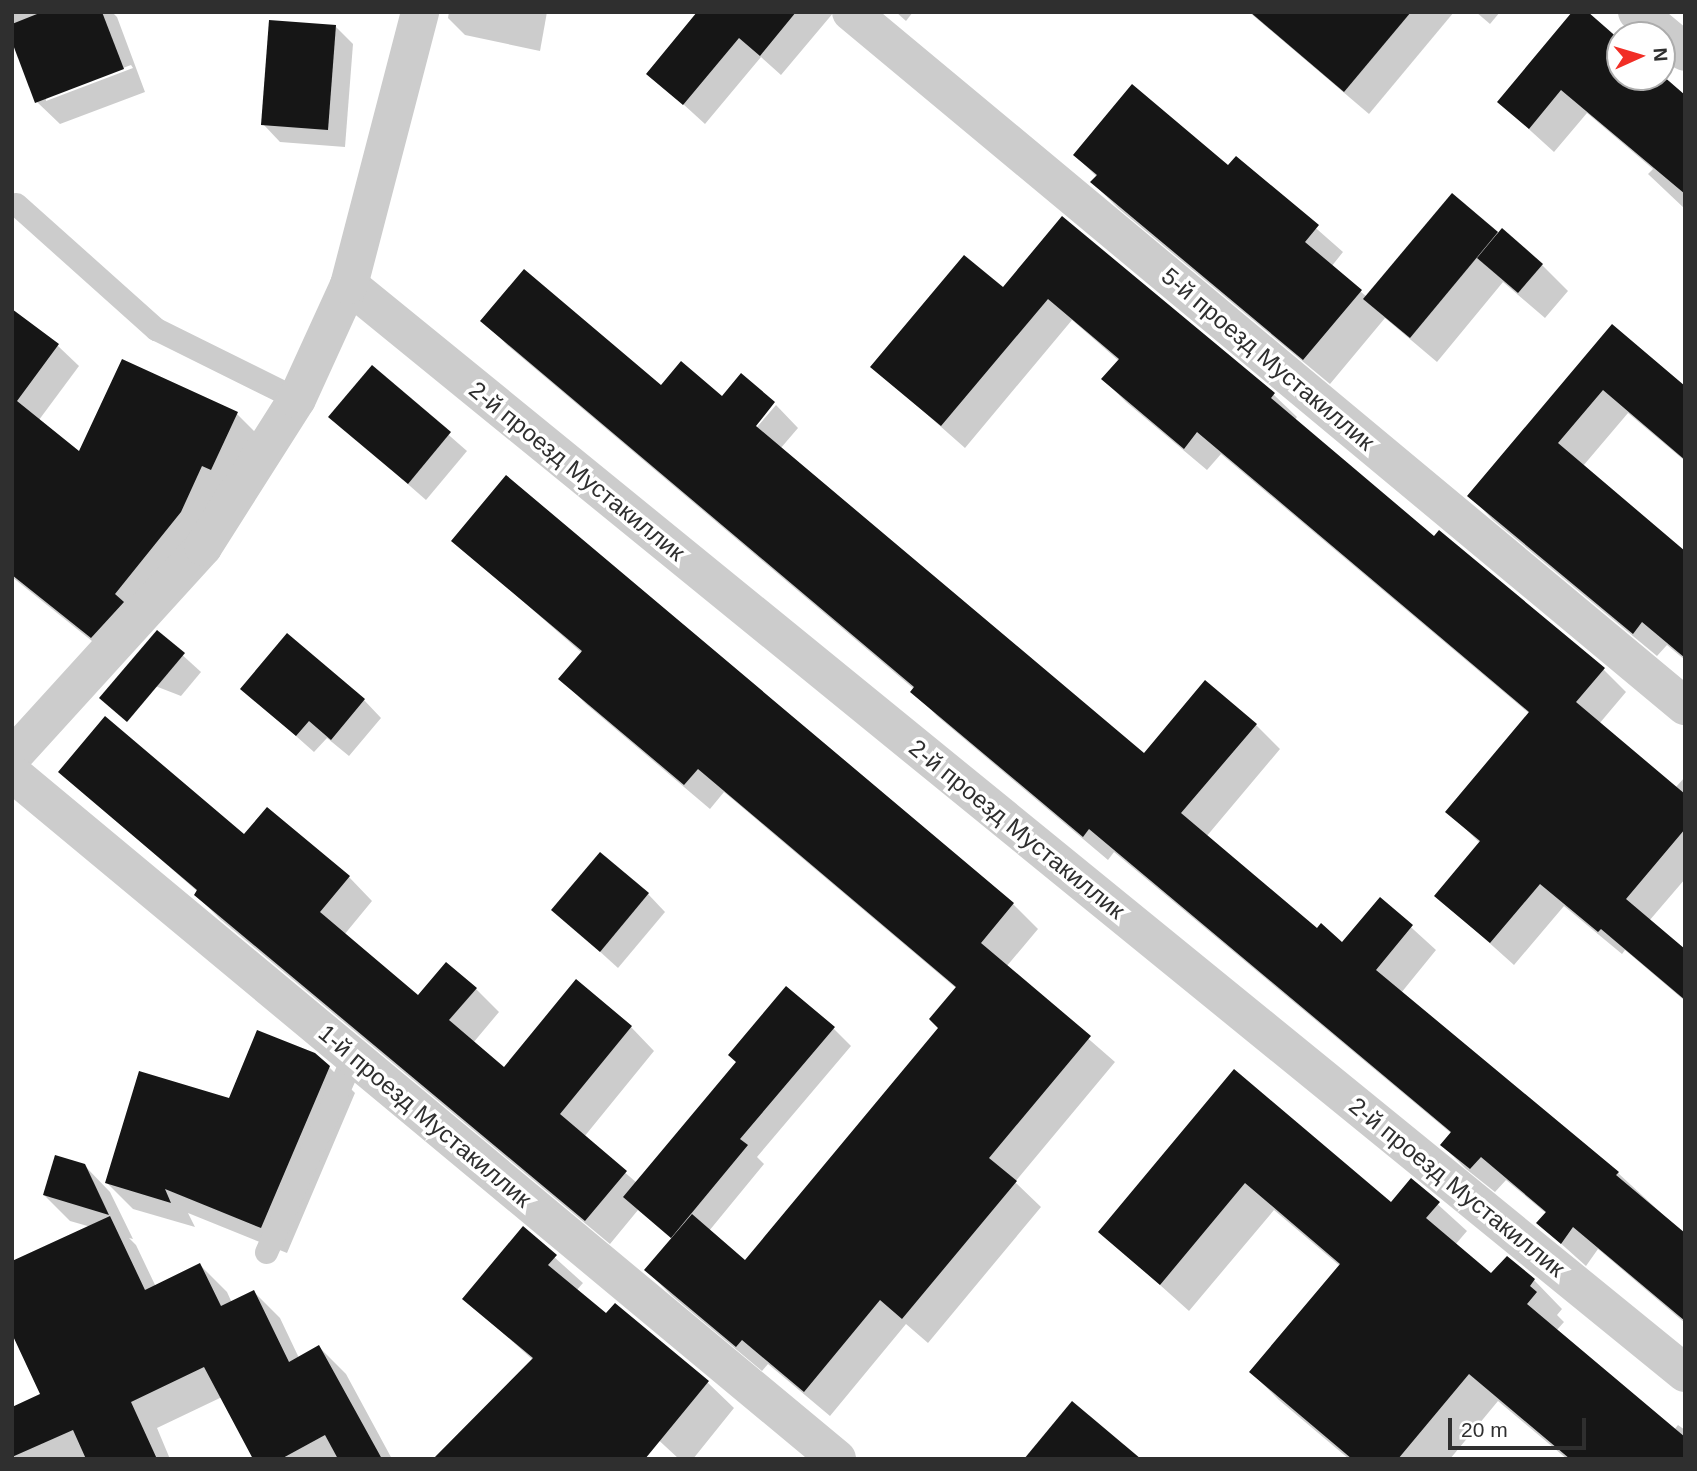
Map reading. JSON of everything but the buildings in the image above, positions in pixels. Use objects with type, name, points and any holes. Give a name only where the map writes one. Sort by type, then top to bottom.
[{"type":"street","points":[[12,757],[203,548],[297,399],[349,285],[419,12]]},
{"type":"street","name":"5-й проезд Мустакиллик","points":[[851,12],[1685,706]]},
{"type":"street","points":[[1637,12],[1685,52]]},
{"type":"street","name":"2-й проезд Мустакиллик","points":[[349,285],[1685,1373]]},
{"type":"street","name":"1-й проезд Мустакиллик","points":[[12,773],[837,1459]]},
{"type":"lane","points":[[16,204],[156,329],[297,399]]},
{"type":"lane","points":[[266,1252],[353,1057]]}]
